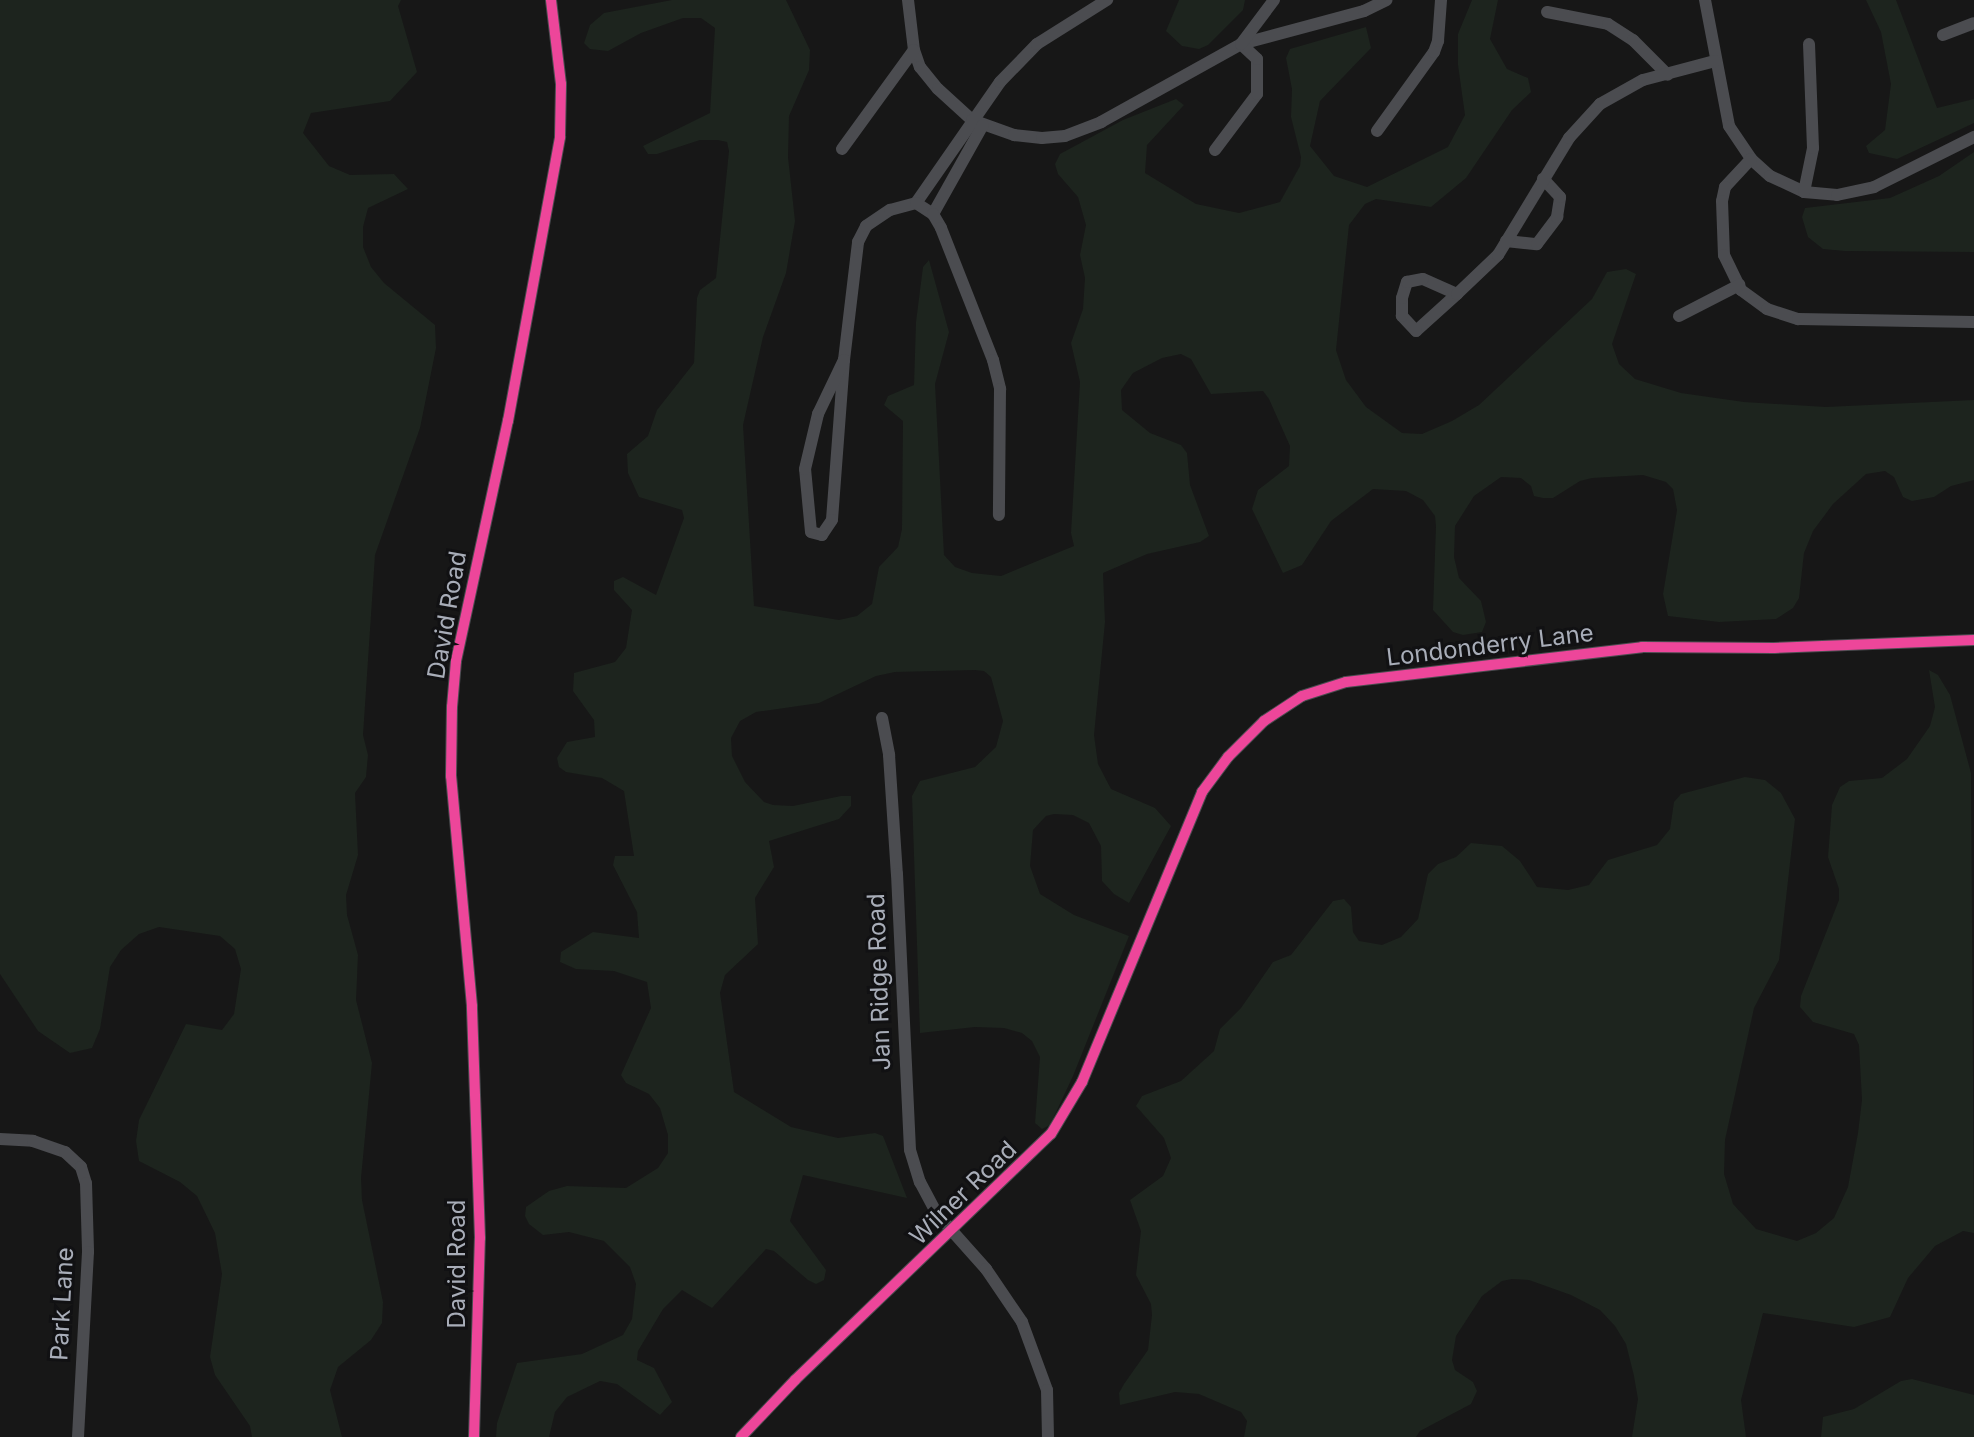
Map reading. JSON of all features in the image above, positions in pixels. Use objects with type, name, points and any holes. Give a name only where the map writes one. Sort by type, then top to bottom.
[{"type":"street","name":"David Road","points":[[474,1437],[480,1238],[472,1006],[451,776],[452,707],[456,661],[508,421],[560,137],[561,84],[551,0]]},
{"type":"street","points":[[908,0],[914,50],[920,67],[938,89],[977,123],[1014,135],[1065,136],[1101,122],[1241,44],[1364,11],[1387,0]]},
{"type":"street","points":[[933,214],[1000,82],[1037,44],[1107,0]]},
{"type":"street","points":[[1241,44],[1274,0]]},
{"type":"street","points":[[1377,131],[1434,52],[1438,41],[1441,0]]},
{"type":"street","points":[[1705,0],[1729,126],[1751,159],[1770,176],[1804,192],[1837,195],[1874,187],[1974,137]]},
{"type":"street","points":[[1547,12],[1608,24],[1633,40],[1668,75]]},
{"type":"street","points":[[1943,35],[1974,23]]},
{"type":"street","points":[[1215,150],[1257,94],[1257,59],[1241,44]]},
{"type":"street","points":[[1804,192],[1813,148],[1809,44]]},
{"type":"street","points":[[842,149],[914,50]]},
{"type":"street","points":[[1457,294],[1423,279],[1407,282],[1402,316],[1416,331],[1457,294],[1498,255],[1569,138],[1600,104],[1643,80],[1715,61]]},
{"type":"street","points":[[844,360],[818,414],[805,469],[811,532],[822,535],[832,520],[844,360],[858,242],[866,226],[890,210],[916,203],[977,123]]},
{"type":"street","points":[[1751,159],[1725,187],[1722,201],[1724,255],[1739,285],[1767,309],[1798,319],[1974,322]]},
{"type":"street","points":[[1506,241],[1537,244],[1557,217],[1560,197],[1543,179]]},
{"type":"street","points":[[916,203],[933,214],[965,284],[993,360],[1000,389],[999,515]]},
{"type":"street","points":[[1679,316],[1739,285]]},
{"type":"street","name":"Londonderry Lane","points":[[1144,930],[1202,792],[1228,757],[1264,721],[1302,696],[1346,682],[1642,647],[1774,648],[1974,640]]},
{"type":"street","name":"Jan Ridge Road","points":[[882,718],[889,755],[897,874],[910,1150],[920,1182],[937,1214],[986,1269],[1022,1322],[1047,1390],[1048,1437]]},
{"type":"street","name":"Wilner Road","points":[[741,1437],[795,1380],[1051,1134],[1082,1082],[1144,930]]},
{"type":"street","name":"Park Lane","points":[[0,1139],[33,1141],[65,1152],[83,1174],[88,1252],[78,1437]]},
{"type":"shaded area","points":[[0,0],[401,0],[398,6],[417,72],[390,101],[311,113],[303,133],[329,166],[350,175],[394,174],[408,189],[368,208],[363,227],[363,247],[371,267],[384,283],[435,325],[436,348],[420,428],[375,555],[363,735],[368,755],[366,777],[355,793],[358,855],[346,895],[347,915],[358,955],[356,1000],[372,1063],[361,1178],[362,1200],[383,1302],[382,1323],[371,1340],[338,1367],[330,1390],[342,1437],[252,1437],[250,1426],[215,1375],[210,1357],[222,1274],[215,1233],[197,1196],[180,1182],[139,1161],[136,1141],[139,1120],[186,1024],[222,1030],[234,1014],[241,969],[235,949],[220,936],[159,927],[139,934],[121,950],[110,967],[100,1029],[92,1048],[70,1053],[38,1031],[0,974]]},
{"type":"shaded area","points":[[672,0],[786,0],[810,50],[809,70],[789,116],[788,157],[795,221],[786,273],[763,337],[743,425],[754,606],[839,620],[857,616],[872,604],[879,567],[898,547],[902,529],[903,421],[884,405],[888,396],[914,385],[916,322],[923,267],[929,260],[949,332],[935,384],[944,555],[955,567],[972,573],[1001,576],[1074,546],[1071,533],[1080,382],[1071,343],[1083,309],[1085,278],[1080,255],[1086,225],[1078,197],[1058,174],[1055,164],[1060,154],[1123,120],[1176,99],[1184,105],[1147,145],[1145,173],[1196,204],[1239,213],[1280,202],[1300,166],[1301,157],[1291,117],[1292,89],[1286,58],[1290,49],[1366,27],[1371,48],[1320,101],[1310,146],[1334,176],[1367,187],[1448,147],[1465,115],[1458,65],[1458,34],[1472,0],[1498,0],[1490,39],[1507,69],[1528,78],[1531,92],[1512,110],[1466,178],[1431,207],[1376,199],[1365,204],[1349,225],[1336,350],[1346,380],[1366,407],[1402,433],[1422,434],[1452,421],[1479,405],[1592,299],[1607,272],[1626,269],[1636,274],[1612,344],[1619,364],[1635,379],[1681,393],[1744,402],[1826,407],[1974,400],[1974,480],[1951,486],[1934,497],[1912,501],[1903,497],[1894,477],[1885,471],[1866,474],[1833,504],[1813,531],[1804,553],[1799,598],[1793,608],[1776,619],[1719,622],[1668,616],[1663,594],[1677,510],[1673,489],[1666,482],[1643,475],[1592,478],[1580,481],[1553,498],[1543,498],[1534,496],[1531,486],[1521,478],[1501,477],[1474,496],[1455,526],[1454,557],[1459,578],[1481,601],[1486,622],[1482,632],[1463,635],[1453,632],[1433,610],[1436,526],[1435,516],[1423,500],[1406,491],[1373,489],[1331,521],[1302,565],[1283,573],[1252,509],[1258,490],[1289,466],[1290,446],[1263,391],[1211,394],[1191,359],[1181,354],[1162,358],[1133,373],[1121,390],[1122,410],[1150,433],[1181,445],[1187,453],[1190,485],[1209,536],[1200,542],[1147,554],[1103,573],[1105,622],[1094,735],[1098,764],[1111,789],[1155,808],[1171,826],[1129,903],[1114,894],[1102,881],[1101,846],[1089,823],[1073,815],[1054,814],[1046,816],[1033,830],[1030,866],[1040,894],[1074,915],[1129,936],[1050,1125],[1042,1129],[1035,1123],[1040,1057],[1032,1041],[1022,1033],[1004,1028],[975,1027],[920,1033],[912,796],[920,781],[975,767],[996,747],[1003,721],[991,677],[984,671],[975,670],[895,672],[876,676],[819,703],[756,712],[740,721],[731,738],[732,756],[745,782],[764,802],[793,806],[851,796],[851,806],[839,819],[769,841],[774,867],[755,898],[758,944],[725,975],[720,993],[734,1092],[791,1127],[838,1138],[875,1133],[883,1136],[907,1198],[803,1175],[790,1221],[826,1270],[824,1280],[816,1284],[808,1280],[774,1251],[766,1249],[712,1308],[682,1290],[663,1309],[638,1351],[637,1360],[654,1368],[672,1402],[660,1415],[617,1384],[600,1381],[567,1397],[555,1412],[549,1437],[496,1437],[497,1423],[517,1363],[582,1354],[623,1335],[632,1319],[636,1284],[630,1267],[604,1241],[569,1232],[543,1235],[529,1224],[525,1216],[526,1207],[549,1191],[567,1186],[626,1188],[658,1168],[668,1153],[668,1135],[660,1108],[649,1094],[626,1083],[621,1075],[651,1008],[647,982],[614,971],[576,969],[560,962],[561,952],[593,932],[639,938],[637,912],[613,865],[615,856],[634,856],[624,791],[602,778],[566,772],[559,767],[557,758],[567,742],[595,737],[594,720],[573,691],[574,673],[615,662],[626,648],[632,610],[614,590],[614,581],[623,577],[656,595],[684,518],[682,510],[639,497],[628,473],[627,454],[648,436],[657,410],[694,363],[697,298],[700,290],[716,278],[729,151],[727,142],[718,140],[700,140],[657,154],[648,154],[643,146],[710,113],[715,28],[701,18],[683,18],[641,33],[608,51],[590,49],[584,43],[590,25],[604,13]]},
{"type":"shaded area","points":[[1179,0],[1245,0],[1243,10],[1208,45],[1199,49],[1182,46],[1166,31]]},
{"type":"shaded area","points":[[1866,0],[1896,0],[1937,108],[1974,99],[1974,123],[1897,159],[1869,153],[1866,146],[1885,130],[1891,84],[1881,32]]},
{"type":"shaded area","points":[[1974,152],[1974,252],[1845,251],[1823,249],[1808,237],[1802,217],[1805,208],[1890,198],[1939,176]]},
{"type":"shaded area","points":[[1929,670],[1938,675],[1950,695],[1971,773],[1974,1233],[1963,1231],[1935,1246],[1908,1278],[1890,1317],[1854,1327],[1763,1313],[1741,1400],[1746,1437],[1632,1437],[1638,1399],[1626,1344],[1615,1326],[1600,1310],[1571,1295],[1529,1280],[1512,1279],[1502,1281],[1482,1296],[1456,1336],[1452,1360],[1455,1370],[1473,1382],[1477,1391],[1471,1404],[1420,1431],[1416,1437],[1244,1437],[1247,1421],[1241,1412],[1199,1394],[1175,1392],[1120,1405],[1119,1393],[1148,1350],[1152,1315],[1151,1304],[1136,1275],[1141,1231],[1130,1200],[1163,1176],[1171,1158],[1164,1138],[1136,1106],[1142,1096],[1181,1081],[1214,1051],[1220,1029],[1241,1008],[1273,962],[1291,955],[1333,901],[1344,899],[1351,907],[1353,932],[1359,941],[1382,945],[1401,937],[1418,919],[1428,874],[1438,864],[1456,857],[1471,843],[1502,846],[1520,861],[1537,887],[1568,890],[1589,885],[1608,860],[1657,845],[1670,829],[1674,802],[1681,794],[1745,777],[1765,780],[1781,793],[1795,819],[1779,960],[1754,1008],[1725,1140],[1724,1174],[1733,1204],[1756,1229],[1797,1241],[1816,1233],[1834,1218],[1848,1187],[1858,1133],[1862,1100],[1859,1045],[1854,1034],[1813,1022],[1800,1007],[1801,996],[1839,900],[1839,889],[1828,857],[1832,805],[1840,787],[1849,781],[1882,778],[1907,759],[1930,726],[1935,707]]},
{"type":"shaded area","points":[[1912,1379],[1974,1395],[1974,1437],[1821,1437],[1823,1417],[1854,1409],[1901,1381]]},
{"type":"cycle path","points":[[474,1437],[480,1238],[472,1006],[451,776],[452,707],[456,661],[508,421],[560,137],[561,84],[551,0]]},
{"type":"cycle path","points":[[741,1437],[795,1380],[1051,1134],[1082,1082],[1202,792],[1228,757],[1264,721],[1302,696],[1346,682],[1642,647],[1774,648],[1974,640]]}]
